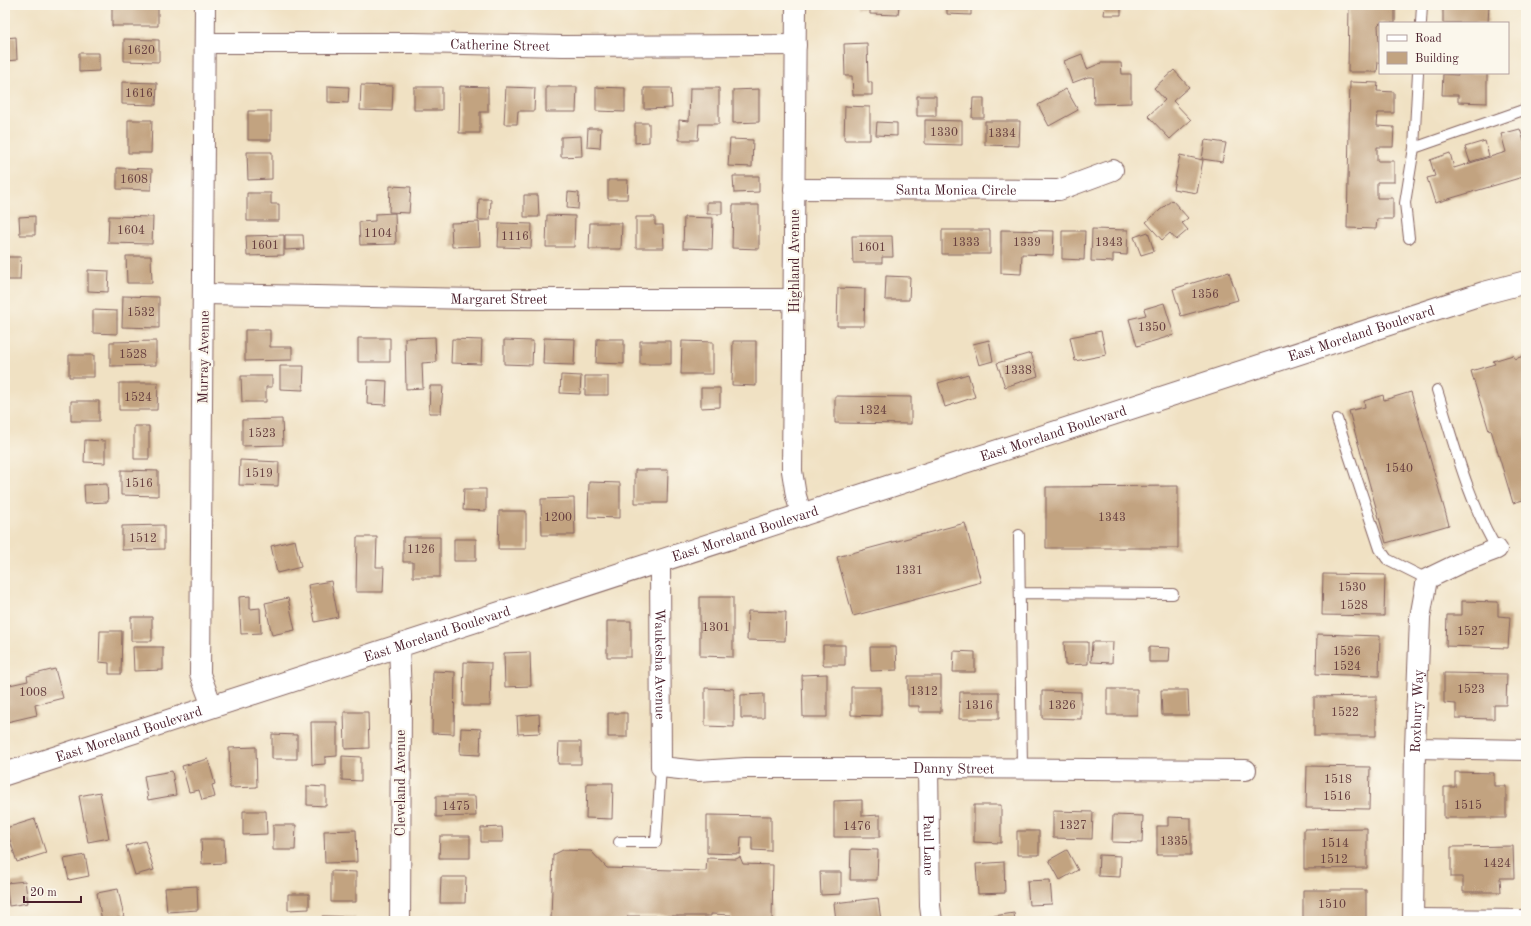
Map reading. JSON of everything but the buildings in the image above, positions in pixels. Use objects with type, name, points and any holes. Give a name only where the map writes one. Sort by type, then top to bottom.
[{"type":"main road","name":"East Moreland Boulevard","points":[[1484,293],[1526,271]]},
{"type":"main road","name":"East Moreland Boulevard","points":[[5,774],[1484,293],[1526,282]]},
{"type":"street","name":"Murray Avenue","points":[[205,5],[200,674],[212,706]]},
{"type":"street","name":"Highland Avenue","points":[[796,5],[792,471],[796,496],[802,516]]},
{"type":"street","name":"Catherine Street","points":[[205,44],[413,43],[563,46],[796,45]]},
{"type":"street","name":"Santa Monica Circle","points":[[794,189],[1060,190],[1113,170]]},
{"type":"street","name":"Margaret Street","points":[[204,294],[477,299],[794,299]]},
{"type":"street","points":[[1427,579],[1460,562],[1497,549]]},
{"type":"street","name":"Waukesha Avenue","points":[[660,562],[661,767]]},
{"type":"street","name":"Roxbury Way","points":[[1413,920],[1415,748],[1420,618],[1427,579]]},
{"type":"street","name":"Cleveland Avenue","points":[[399,646],[401,696],[400,921]]},
{"type":"street","points":[[1415,748],[1526,750]]},
{"type":"street","name":"Danny Street","points":[[661,767],[698,771],[746,768],[1246,770]]},
{"type":"street","name":"Paul Lane","points":[[928,768],[930,906],[932,921]]},
{"type":"street","points":[[1413,920],[1526,920]]},
{"type":"lane","points":[[1421,22],[1422,5]]},
{"type":"lane","points":[[1409,238],[1405,203],[1414,148],[1418,74]]},
{"type":"lane","points":[[1414,148],[1526,109]]},
{"type":"lane","points":[[1437,390],[1483,526],[1497,549]]},
{"type":"lane","points":[[1337,419],[1380,549],[1388,559],[1427,579]]},
{"type":"lane","points":[[1019,535],[1022,769]]},
{"type":"lane","points":[[1020,593],[1172,594]]},
{"type":"lane","points":[[619,842],[656,842],[661,767]]}]
